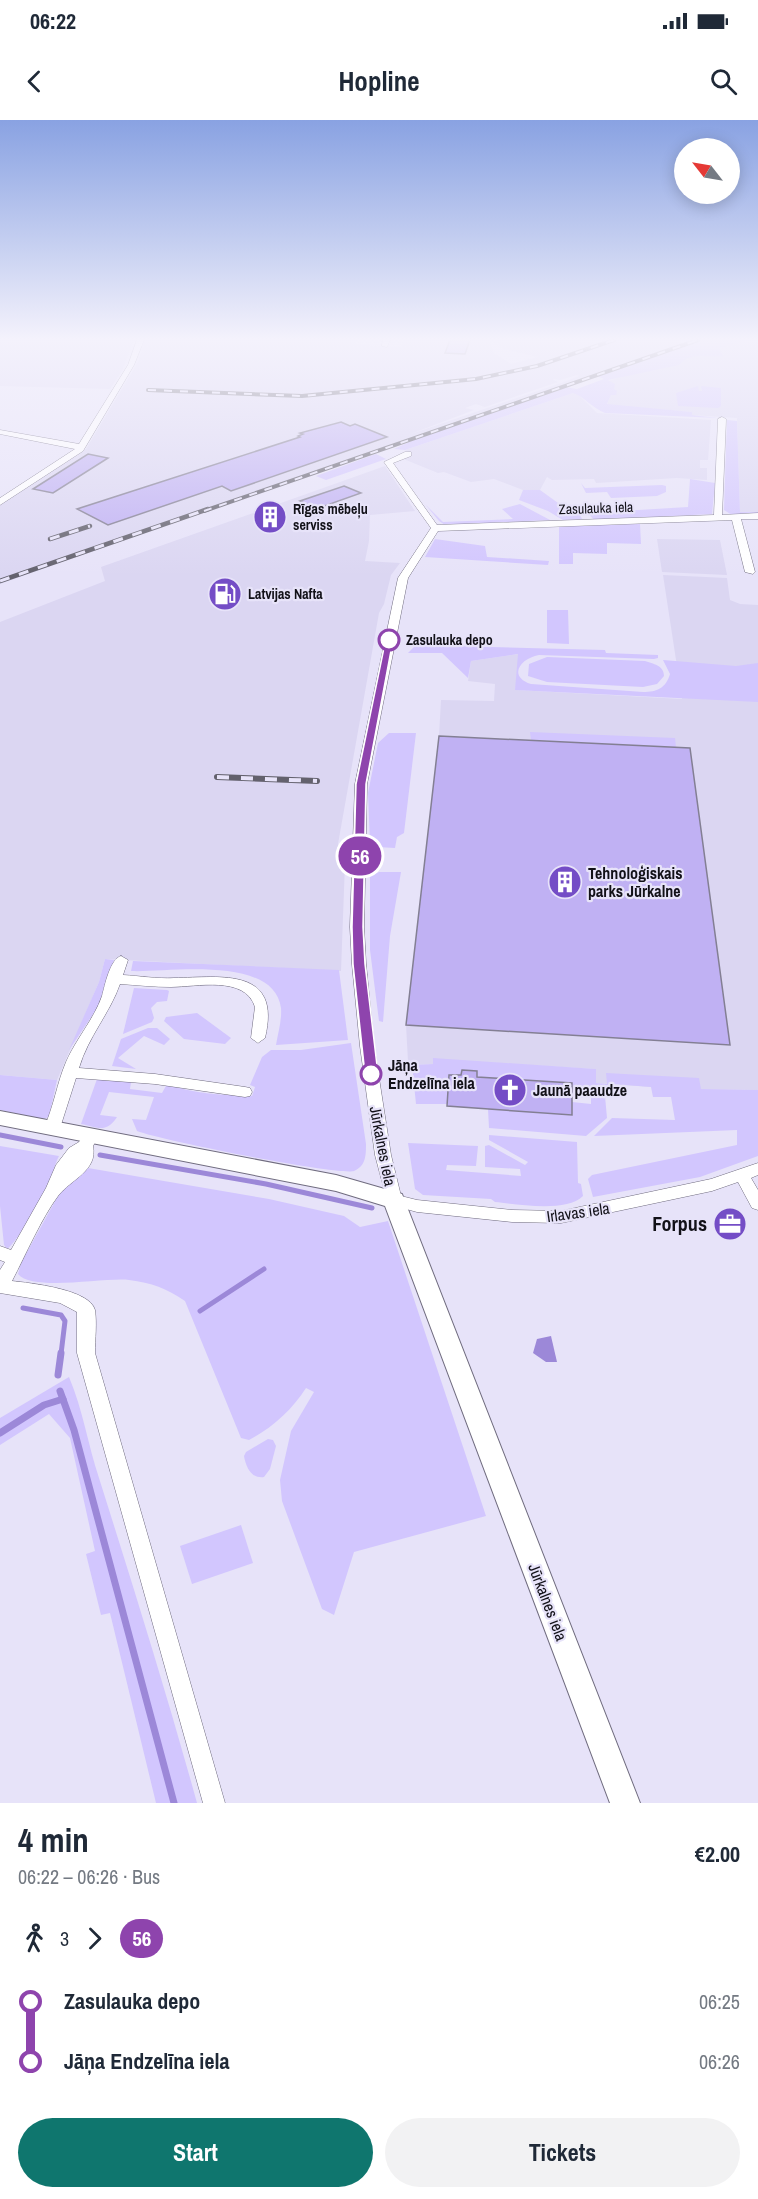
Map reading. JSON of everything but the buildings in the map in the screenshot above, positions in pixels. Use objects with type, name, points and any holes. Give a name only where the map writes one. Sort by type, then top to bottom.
[{"type":"street","points":[[0,502],[80,449],[98,419]]},
{"type":"street","points":[[718,518],[722,419]]},
{"type":"street","points":[[0,432],[80,447]]},
{"type":"street","points":[[408,454],[388,462],[435,528]]},
{"type":"street","name":"Zasulauka iela","points":[[435,528],[758,516]]},
{"type":"street","points":[[736,517],[750,572]]},
{"type":"street","name":"Jūrkalnes iela","points":[[435,528],[403,578],[361,784],[357,927],[359,964],[367,1046],[382,1155],[394,1200],[625,1803]]},
{"type":"street","points":[[52,1128],[59,1112],[69,1072],[86,1036],[106,1004],[121,960]]},
{"type":"street","points":[[115,979],[220,982],[242,986],[255,994],[262,1004],[263,1016],[258,1038]]},
{"type":"street","points":[[69,1072],[155,1079],[245,1092]]},
{"type":"street","points":[[0,1118],[52,1128],[88,1141],[336,1183],[394,1200]]},
{"type":"street","points":[[88,1141],[87,1155],[82,1164],[54,1189],[8,1256],[0,1286],[69,1299],[78,1302],[86,1309],[86,1353],[214,1803]]},
{"type":"street","name":"Irlavas iela","points":[[394,1200],[417,1206],[512,1216],[561,1217],[673,1195],[742,1176],[758,1169]]},
{"type":"street","points":[[742,1176],[758,1204]]},
{"type":"shaded area","points":[[104,419],[451,419],[408,435],[456,419],[473,419],[0,584],[0,505],[86,449]]},
{"type":"shaded area","points":[[473,419],[498,419],[405,450],[394,449],[422,436]]},
{"type":"shaded area","points":[[498,419],[711,420],[708,460],[700,460],[700,468],[707,468],[707,480],[677,478],[596,483],[594,479],[552,480],[547,477],[540,490],[523,490],[494,479],[471,482],[444,472],[438,473],[401,458],[413,454],[405,450]]},
{"type":"shaded area","points":[[737,419],[758,419],[758,512],[740,513]]},
{"type":"shaded area","points":[[727,420],[737,421],[740,512],[758,512],[758,514],[732,515],[724,510]]},
{"type":"shaded area","points":[[376,454],[386,459],[326,480],[316,476]]},
{"type":"shaded area","points":[[385,466],[415,511],[370,515],[369,541],[365,561],[400,563],[391,575],[384,604],[379,613],[338,844],[338,849],[342,851],[341,861],[345,863],[341,971],[105,959],[99,982],[57,1080],[0,1075],[0,622],[105,581],[101,567]]},
{"type":"shaded area","points":[[690,479],[715,483],[712,514],[594,520],[588,513],[688,507]]},
{"type":"shaded area","points":[[581,483],[585,488],[662,485],[666,486],[666,492],[657,496],[611,498],[607,492],[586,493]]},
{"type":"shaded area","points":[[523,490],[540,490],[572,513],[579,513],[582,519],[563,520],[548,511],[519,500]]},
{"type":"shaded area","points":[[425,504],[443,522],[513,519],[502,509],[520,504],[550,520],[445,525]]},
{"type":"shaded area","points":[[640,524],[641,544],[607,543],[607,554],[573,553],[573,564],[559,564],[559,526]]},
{"type":"shaded area","points":[[435,539],[485,546],[487,557],[549,561],[548,565],[425,557]]},
{"type":"shaded area","points":[[657,539],[720,540],[727,575],[662,572]]},
{"type":"shaded area","points":[[663,575],[727,578],[730,600],[740,604],[758,605],[758,1090],[678,1089],[596,1083],[595,1069],[433,1059],[433,1064],[412,1065],[408,1061],[406,1025],[730,1045],[690,748],[439,736],[441,700],[494,701],[495,684],[468,681],[471,661],[519,654],[516,690],[682,699]]},
{"type":"shaded area","points":[[547,610],[568,610],[569,644],[547,643]]},
{"type":"shaded area","points":[[416,645],[605,650],[606,653],[658,655],[658,658],[654,659],[539,655],[522,663],[518,672],[524,681],[531,684],[643,692],[657,690],[666,683],[670,674],[663,660],[736,666],[758,663],[758,702],[515,690],[518,654],[471,661],[468,678],[442,653],[408,653]]},
{"type":"shaded area","points":[[547,657],[645,661],[660,667],[664,676],[657,684],[643,687],[547,682],[528,676],[529,664]]},
{"type":"shaded area","points":[[530,732],[675,738],[676,747],[531,740]]},
{"type":"shaded area","points":[[389,733],[416,733],[404,833],[397,837],[395,848],[377,847],[370,843],[368,793],[378,743]]},
{"type":"shaded area","points":[[379,872],[401,872],[390,936],[383,1022],[379,1021],[370,950],[370,876]]},
{"type":"shaded area","points":[[105,959],[114,960],[98,1007],[69,1050],[99,982]]},
{"type":"shaded area","points":[[133,961],[339,970],[348,1040],[276,1045],[281,1008],[274,991],[259,980],[239,973],[216,970],[131,971]]},
{"type":"shaded area","points":[[134,988],[169,991],[167,1001],[157,1002],[151,1008],[154,1018],[152,1022],[123,1034]]},
{"type":"shaded area","points":[[197,1013],[231,1038],[225,1044],[184,1039],[164,1021],[166,1017]]},
{"type":"shaded area","points":[[148,1028],[157,1028],[170,1039],[164,1045],[144,1036],[118,1058],[136,1069],[112,1066],[121,1039]]},
{"type":"shaded area","points":[[351,1043],[366,1144],[363,1163],[354,1171],[317,1168],[248,1156],[137,1131],[132,1119],[146,1120],[154,1097],[109,1092],[100,1115],[117,1117],[113,1122],[101,1128],[81,1124],[97,1079],[131,1082],[130,1089],[162,1093],[167,1084],[198,1092],[252,1096],[255,1087],[250,1085],[262,1057],[271,1050],[301,1050]]},
{"type":"shaded area","points":[[433,1058],[596,1069],[596,1083],[607,1084],[606,1073],[699,1078],[701,1089],[758,1090],[758,1156],[700,1177],[593,1197],[588,1179],[592,1175],[737,1145],[737,1130],[594,1136],[612,1118],[675,1120],[671,1097],[653,1097],[651,1087],[613,1084],[612,1096],[605,1096],[607,1118],[586,1136],[489,1128],[488,1109],[572,1102],[591,1104],[591,1098],[572,1097],[572,1083],[477,1077],[477,1071],[462,1070],[461,1075],[449,1075],[447,1104],[416,1104],[412,1065],[433,1064]]},
{"type":"shaded area","points":[[0,1075],[57,1080],[49,1117],[43,1119],[0,1110]]},
{"type":"shaded area","points":[[489,1135],[577,1142],[578,1183],[581,1184],[583,1196],[565,1204],[541,1206],[495,1202],[491,1199],[423,1195],[415,1189],[408,1143],[478,1146],[476,1166],[447,1165],[446,1170],[521,1176],[520,1169],[485,1167],[485,1146],[489,1145],[525,1165],[528,1162],[489,1140]]},
{"type":"shaded area","points":[[0,1146],[59,1156],[44,1198],[24,1229],[7,1249],[4,1245],[0,1206]]},
{"type":"shaded area","points":[[88,1168],[269,1199],[344,1216],[360,1227],[388,1221],[486,1516],[354,1552],[334,1615],[322,1609],[282,1501],[280,1480],[291,1431],[314,1392],[306,1388],[288,1411],[273,1424],[249,1440],[241,1438],[185,1301],[165,1289],[137,1281],[54,1283],[26,1279],[18,1274],[21,1263],[59,1194]]},
{"type":"shaded area","points":[[551,1336],[557,1362],[546,1362],[533,1353],[537,1339]]},
{"type":"shaded area","points":[[69,1377],[197,1803],[156,1803],[110,1613],[101,1615],[86,1554],[95,1551],[70,1438],[49,1414],[0,1445],[0,1418]]},
{"type":"shaded area","points":[[268,1439],[273,1440],[276,1446],[270,1469],[264,1477],[259,1477],[252,1474],[244,1456],[246,1452]]},
{"type":"shaded area","points":[[241,1525],[253,1563],[192,1584],[180,1546]]},
{"type":"waterway","points":[[0,1135],[61,1147]]},
{"type":"waterway","points":[[100,1155],[266,1184],[372,1208]]},
{"type":"waterway","points":[[200,1311],[264,1269]]},
{"type":"waterway","points":[[23,1308],[61,1315],[65,1321],[61,1354]]},
{"type":"waterway","points":[[58,1375],[61,1353]]},
{"type":"waterway","points":[[60,1391],[63,1399]]},
{"type":"waterway","points":[[0,1433],[44,1405],[63,1399]]},
{"type":"waterway","points":[[63,1399],[74,1430],[174,1803]]},
{"type":"railway","points":[[204,511],[471,419]]},
{"type":"railway","points":[[0,581],[208,509]]},
{"type":"railway","points":[[50,539],[90,526]]},
{"type":"railway","points":[[217,777],[317,781]]},
{"type":"bus line","name":"56","points":[[371,1074],[357,927],[361,784],[389,640]]},
{"type":"place","name":"Rīgas mēbeļu serviss","points":[[270,517]]},
{"type":"place","name":"Latvijas Nafta","points":[[225,594]]},
{"type":"place","name":"Zasulauka depo","points":[[389,640]]},
{"type":"place","name":"Tehnoloģiskais parks Jūrkalne","points":[[565,882]]},
{"type":"place","name":"Jāņa Endzelīna iela","points":[[371,1074]]},
{"type":"place","name":"Jaunā paaudze","points":[[510,1090]]},
{"type":"place","name":"Forpus","points":[[730,1224]]}]
